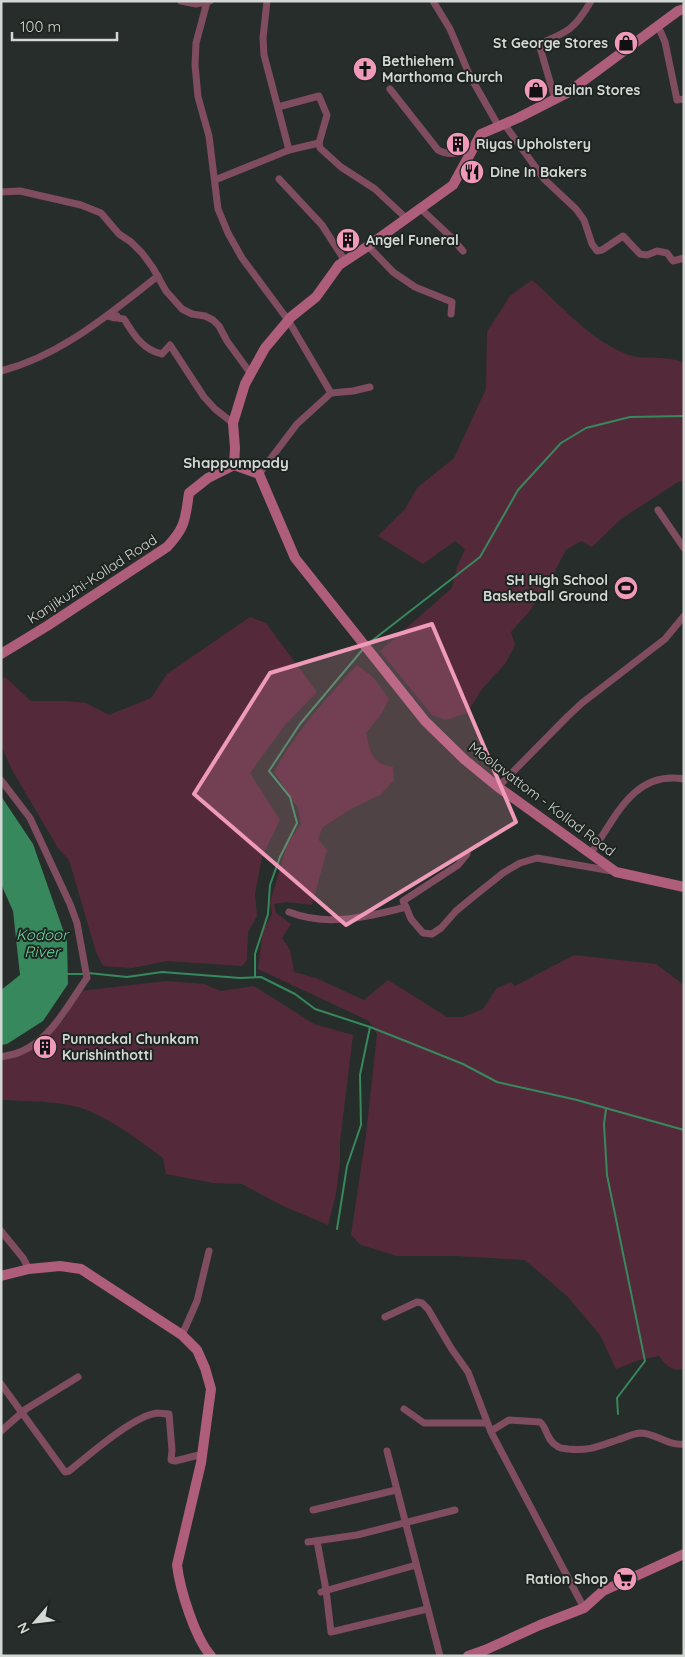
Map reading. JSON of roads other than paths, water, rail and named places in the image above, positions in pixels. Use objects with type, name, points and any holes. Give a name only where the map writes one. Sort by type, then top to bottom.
[{"type":"main road","points":[[259,474],[234,465],[233,423],[245,384],[265,348],[288,320],[316,297],[339,265],[453,185],[481,134],[502,126],[567,93],[684,9]]},
{"type":"main road","name":"Kanjikuzhi-Kollad Road","points":[[1,654],[167,547],[184,525],[189,493],[208,478],[234,465]]},
{"type":"main road","name":"Moolavattom - Kollad Road","points":[[259,474],[295,558],[425,721],[465,760],[498,787],[616,872],[684,887]]},
{"type":"main road","points":[[1,1276],[29,1269],[60,1266],[81,1269],[182,1335],[197,1350],[211,1389],[203,1454],[177,1565],[179,1580],[193,1621],[202,1644],[211,1656]]},
{"type":"main road","points":[[468,1656],[540,1624],[584,1608],[603,1591],[684,1554]]},
{"type":"street","points":[[181,1],[196,4],[208,2],[196,43],[195,65],[198,97],[209,136],[218,210],[228,233],[256,279],[288,320],[331,393]]},
{"type":"street","points":[[266,1],[263,47],[289,150]]},
{"type":"street","points":[[433,1],[450,29],[470,76],[502,126],[544,179],[576,209],[584,220],[592,244],[597,251],[602,250],[622,236],[640,254],[647,255],[657,251],[667,253],[673,261],[684,258]]},
{"type":"street","points":[[555,99],[539,44],[565,34],[577,23],[592,1]]},
{"type":"street","points":[[658,26],[665,42],[677,100],[684,99]]},
{"type":"street","points":[[390,89],[438,150],[443,153],[455,154],[473,149]]},
{"type":"street","points":[[278,107],[319,96],[327,115],[319,143],[320,148],[341,167],[375,189],[407,219]]},
{"type":"street","points":[[215,180],[289,150],[319,143]]},
{"type":"street","points":[[279,179],[322,226],[345,261]]},
{"type":"street","points":[[1,192],[20,191],[69,201],[101,213],[119,234],[142,253],[166,291],[182,309],[192,314],[205,316],[219,326],[227,341],[251,374]]},
{"type":"street","points":[[421,209],[463,251]]},
{"type":"street","points":[[368,246],[393,272],[415,287],[452,302],[451,314]]},
{"type":"street","points":[[1,371],[22,366],[72,341],[158,276]]},
{"type":"street","points":[[107,316],[114,318],[116,316],[117,318],[124,319],[134,336],[152,352],[162,354],[170,345],[188,370],[196,387],[215,409],[233,423]]},
{"type":"street","points":[[259,474],[297,424],[331,393],[370,387]]},
{"type":"street","points":[[658,510],[684,548]]},
{"type":"street","points":[[498,787],[577,707],[664,639],[684,616]]},
{"type":"street","points":[[591,854],[615,814],[641,786],[660,779],[684,779]]},
{"type":"street","points":[[1,780],[30,818],[66,896],[77,923],[88,978],[74,996],[62,1017],[39,1040],[19,1053],[1,1057]]},
{"type":"street","points":[[467,854],[458,865],[404,900],[411,918],[423,933],[432,934],[441,928],[473,896],[503,873],[520,863],[537,858],[616,872]]},
{"type":"street","points":[[288,912],[320,919],[355,919],[406,907]]},
{"type":"street","points":[[1,1231],[23,1258],[29,1269]]},
{"type":"street","points":[[182,1335],[197,1301],[209,1251]]},
{"type":"street","points":[[385,1318],[417,1302],[422,1303],[435,1320],[468,1372],[487,1423],[584,1608]]},
{"type":"street","points":[[1,1431],[22,1413],[78,1377]]},
{"type":"street","points":[[1,1384],[65,1472],[69,1471],[132,1423],[157,1413],[169,1414],[171,1460],[175,1461],[203,1454]]},
{"type":"street","points":[[404,1409],[424,1423],[487,1423]]},
{"type":"street","points":[[491,1431],[509,1420],[540,1422],[543,1424],[548,1438],[556,1446],[583,1450],[636,1433],[648,1433],[676,1445],[684,1444]]},
{"type":"street","points":[[387,1451],[440,1656]]},
{"type":"street","points":[[312,1510],[396,1490]]},
{"type":"street","points":[[308,1542],[357,1535],[455,1510]]},
{"type":"street","points":[[317,1541],[332,1632],[427,1609]]},
{"type":"street","points":[[324,1591],[416,1565]]},
{"type":"water","name":"Kodoor River","points":[[1,796],[33,844],[67,941],[68,984],[43,1021],[7,1044],[1,1045],[1,990],[20,975],[13,911],[1,884]]},
{"type":"waterway","points":[[369,643],[480,557],[518,490],[561,443],[586,428],[630,417],[684,416]]},
{"type":"waterway","points":[[255,977],[255,954],[268,914],[270,885],[280,857],[297,823],[290,797],[269,771],[300,724],[364,648]]},
{"type":"waterway","points":[[88,973],[127,977],[162,972],[240,978],[261,977],[295,994],[315,1009],[370,1027],[463,1064],[497,1082],[577,1100],[684,1130]]},
{"type":"waterway","points":[[66,974],[83,974]]},
{"type":"waterway","points":[[337,1229],[347,1166],[361,1125],[360,1075],[370,1027]]},
{"type":"waterway","points":[[606,1109],[604,1124],[607,1175],[645,1361],[617,1398],[618,1414]]},
{"type":"place","name":"St George Stores","points":[[626,43]]},
{"type":"place","name":"Bethiehem Marthoma Church","points":[[365,69]]},
{"type":"place","name":"Balan Stores","points":[[536,90]]},
{"type":"place","name":"Riyas Upholstery","points":[[458,144]]},
{"type":"place","name":"Dine In Bakers","points":[[472,172]]},
{"type":"place","name":"Angel Funeral","points":[[348,240]]},
{"type":"place","name":"SH High School Basketball Ground","points":[[626,588]]},
{"type":"place","name":"Punnackal Chunkam Kurishinthotti","points":[[45,1047]]},
{"type":"place","name":"Ration Shop","points":[[625,1579]]},
{"type":"district","name":"Shappumpady","points":[[236,462]]}]
